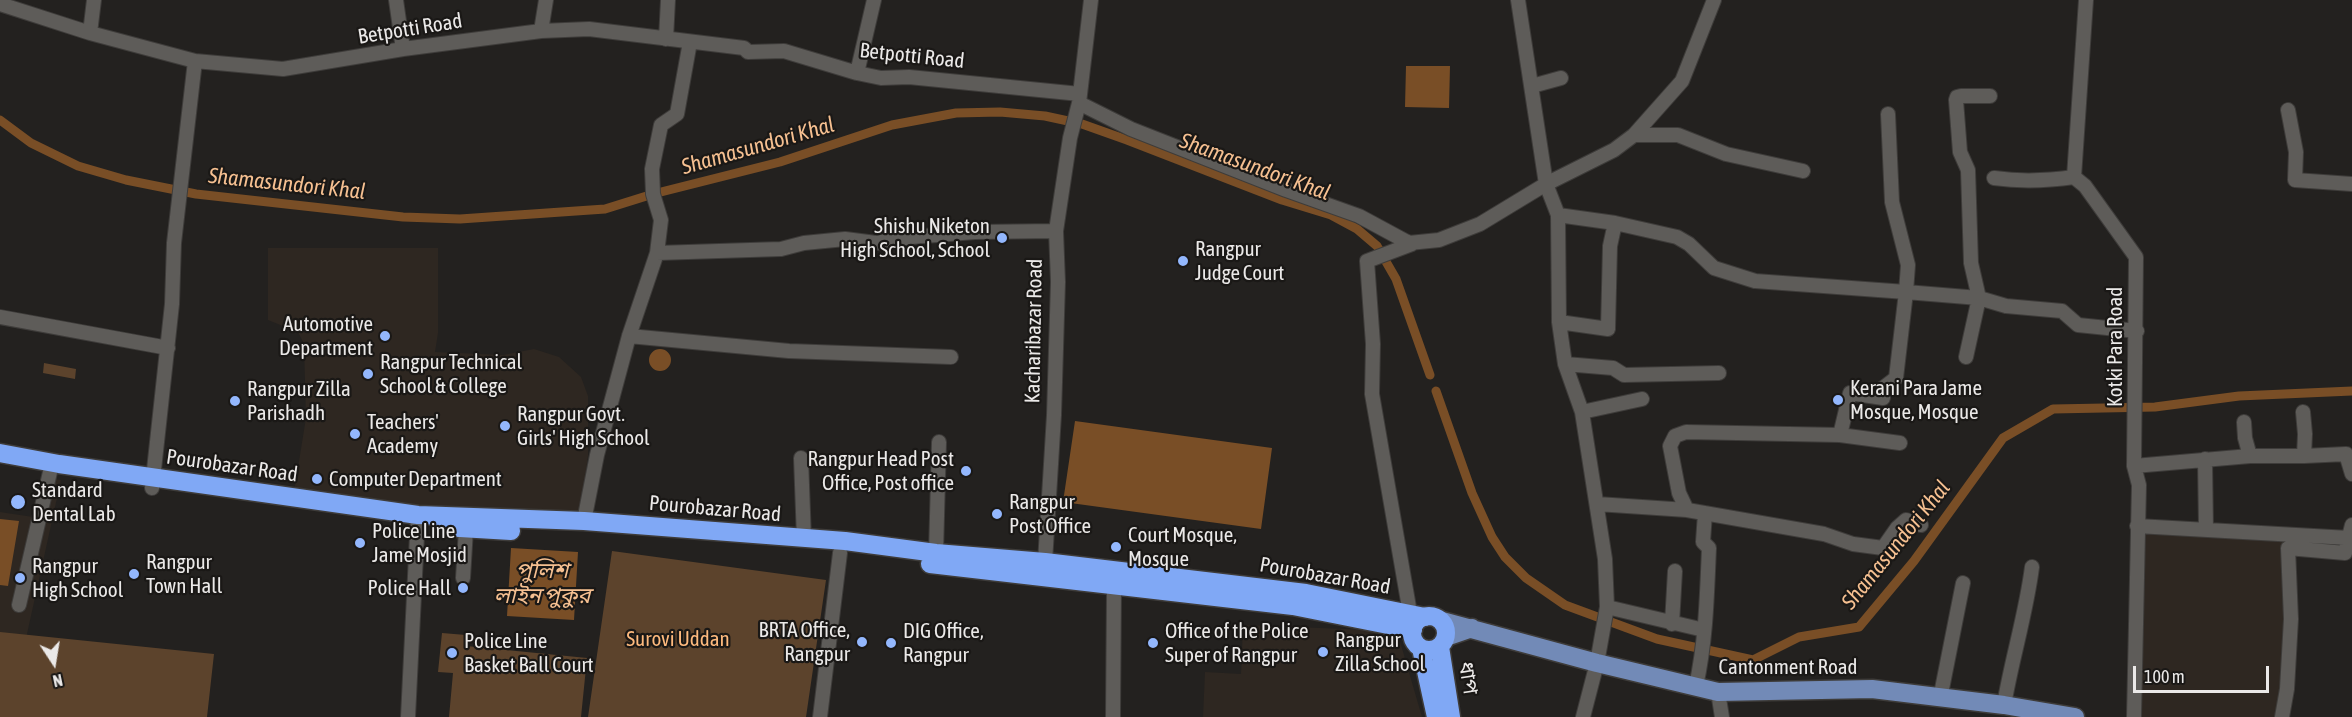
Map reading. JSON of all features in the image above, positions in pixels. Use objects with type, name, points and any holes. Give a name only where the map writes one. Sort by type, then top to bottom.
[{"type":"highway","name":"Pourobazar Road","points":[[0,453],[152,483]]},
{"type":"highway","name":"Pourobazar Road","points":[[0,465],[152,483],[466,528],[580,532],[840,552],[1117,578]]},
{"type":"highway","name":"Pourobazar Road","points":[[417,520],[585,521],[845,542],[936,554],[1045,562],[1117,578],[1429,627]]},
{"type":"highway","name":"ধাপ","points":[[1429,627],[1415,644],[1421,648],[1436,717]]},
{"type":"highway","name":"ধাপ","points":[[1429,627],[1451,717]]},
{"type":"main road","name":"Cantonment Road","points":[[1429,627],[1472,628],[1597,663],[1718,692],[1872,689],[2004,705],[2075,717]]},
{"type":"street","points":[[90,33],[94,0]]},
{"type":"street","points":[[396,0],[403,50]]},
{"type":"street","points":[[541,31],[546,0]]},
{"type":"street","points":[[666,39],[668,0]]},
{"type":"street","points":[[857,73],[874,0]]},
{"type":"street","name":"Kacharibazar Road","points":[[1045,562],[1054,415],[1058,282],[1056,231],[1070,138],[1079,99],[1091,0]]},
{"type":"street","points":[[1518,0],[1556,208],[1559,322],[1565,364],[1582,412],[1605,559],[1606,607],[1597,663],[1583,717]]},
{"type":"street","points":[[1429,627],[1372,394],[1373,344],[1367,261],[1412,244],[1439,240],[1480,224],[1550,182],[1614,150],[1635,135],[1682,81],[1714,0]]},
{"type":"street","points":[[1994,178],[2038,181],[2074,177],[2086,0]]},
{"type":"street","name":"Betpotti Road","points":[[0,4],[90,33],[195,61],[282,69],[541,31],[589,29],[744,48],[748,52],[784,51],[881,78],[909,77],[1079,99]]},
{"type":"street","points":[[585,521],[597,455],[629,336],[657,253],[661,220],[653,194],[652,169],[661,125],[677,114],[690,42]]},
{"type":"street","points":[[152,483],[168,348],[174,243],[195,61]]},
{"type":"street","points":[[1532,86],[1561,78]]},
{"type":"street","points":[[1966,357],[1979,298],[1971,263],[1968,170],[1960,152],[1956,100],[1961,96],[1990,96]]},
{"type":"street","points":[[1079,99],[1129,135],[1284,195],[1359,216],[1412,244]]},
{"type":"street","points":[[2288,110],[2296,152],[2295,180],[2352,184]]},
{"type":"street","points":[[1840,435],[1850,393],[1883,398],[1883,387],[1896,378],[1908,265],[1892,202],[1888,114]]},
{"type":"street","points":[[1635,135],[1678,135],[1726,154],[1803,171]]},
{"type":"street","name":"Kotki Para Road","points":[[2074,177],[2085,186],[2136,257],[2134,466],[2139,485],[2134,717]]},
{"type":"street","points":[[1556,208],[1677,237],[1689,244],[1714,268],[1755,280],[1979,298],[2006,306],[2062,311],[2078,325],[2137,331]]},
{"type":"street","points":[[1559,322],[1608,329],[1610,246],[1615,223]]},
{"type":"street","points":[[657,253],[781,249],[804,243],[845,239],[876,243],[911,237],[975,232],[1056,231]]},
{"type":"street","points":[[0,317],[168,348]]},
{"type":"street","points":[[629,336],[789,351],[951,357]]},
{"type":"street","points":[[1565,364],[1613,368],[1624,375],[1719,373]]},
{"type":"street","points":[[1582,412],[1642,399]]},
{"type":"street","points":[[2303,412],[2304,456]]},
{"type":"street","points":[[2244,422],[2250,456]]},
{"type":"street","points":[[1687,510],[1679,493],[1670,446],[1675,436],[1686,432],[1840,435],[1900,443]]},
{"type":"street","points":[[936,554],[939,442]]},
{"type":"street","points":[[2134,466],[2250,456],[2346,454],[2352,474]]},
{"type":"street","points":[[801,458],[804,539]]},
{"type":"street","points":[[2205,459],[2206,530]]},
{"type":"street","points":[[19,606],[50,472]]},
{"type":"street","points":[[1597,504],[1687,510],[1824,534],[1853,544],[1882,548],[1906,520],[1921,525]]},
{"type":"street","points":[[1696,686],[1702,661],[1709,548],[1703,542],[1705,513]]},
{"type":"street","points":[[408,717],[417,520]]},
{"type":"street","points":[[2137,526],[2206,530],[2350,531],[2345,553],[2288,548],[2291,620],[2287,689],[2282,717]]},
{"type":"street","points":[[463,578],[466,528]]},
{"type":"street","points":[[820,717],[840,552]]},
{"type":"street","points":[[2004,705],[2011,663],[2028,601],[2032,567]]},
{"type":"street","points":[[1672,624],[1675,571]]},
{"type":"street","points":[[1113,717],[1117,578]]},
{"type":"street","points":[[1940,699],[1963,583]]},
{"type":"street","points":[[1606,607],[1704,630]]},
{"type":"street","points":[[1718,692],[1722,717]]},
{"type":"shaded area","points":[[268,248],[438,248],[438,333],[435,352],[503,355],[534,349],[559,357],[581,377],[588,396],[588,456],[580,516],[292,504],[306,418],[304,344],[298,332],[268,320]]},
{"type":"shaded area","name":"Rangpur High School","points":[[41,477],[61,480],[25,643],[0,640],[0,512],[33,517]]},
{"type":"shaded area","points":[[2140,529],[2286,536],[2283,571],[2288,619],[2279,717],[2135,717]]},
{"type":"shaded area","name":"Rangpur Zilla School","points":[[1243,625],[1397,631],[1422,717],[1203,717],[1205,672],[1241,674]]},
{"type":"green space","points":[[44,363],[76,369],[75,379],[43,373]]},
{"type":"green space","name":"Surovi Uddan","points":[[612,551],[826,580],[806,717],[588,717]]},
{"type":"green space","points":[[0,632],[214,654],[207,717],[0,717]]},
{"type":"green space","points":[[442,633],[466,635],[466,646],[587,658],[581,717],[449,717],[453,673],[438,672]]},
{"type":"water","points":[[1406,66],[1450,66],[1449,108],[1405,107]]},
{"type":"water","points":[[660,349],[668,352],[671,360],[668,368],[660,371],[652,368],[649,360],[652,352]]},
{"type":"water","points":[[1075,421],[1272,448],[1261,529],[1063,502]]},
{"type":"water","points":[[0,519],[19,521],[8,586],[0,585]]},
{"type":"water","name":"পুলিশ লাইন পুকুর","points":[[511,548],[578,552],[574,620],[507,616]]},
{"type":"waterway","name":"Shamasundori Khal","points":[[0,120],[31,143],[78,166],[126,180],[196,194],[403,217],[460,219],[605,209],[653,194],[780,162],[892,125],[956,113],[1000,112],[1045,116],[1082,124],[1127,140],[1282,200],[1331,215],[1357,229],[1377,246],[1396,279],[1430,375]]},
{"type":"waterway","name":"Shamasundori Khal","points":[[1436,391],[1472,493],[1492,537],[1505,557],[1526,578],[1565,605],[1657,639],[1753,660],[1799,637],[1859,627],[1914,561],[2003,438],[2053,409],[2155,407],[2239,396],[2352,391]]},
{"type":"place","name":"Shishu Niketon High School, School","points":[[1002,238]]},
{"type":"place","name":"Rangpur Judge Court","points":[[1183,261]]},
{"type":"place","name":"Automotive Department","points":[[385,336]]},
{"type":"place","name":"Rangpur Technical School & College","points":[[368,374]]},
{"type":"place","name":"Kerani Para Jame Mosque, Mosque","points":[[1838,400]]},
{"type":"place","name":"Rangpur Zilla Parishadh","points":[[235,401]]},
{"type":"place","name":"Rangpur Govt. Girls' High School","points":[[505,426]]},
{"type":"place","name":"Teachers' Academy","points":[[355,434]]},
{"type":"place","name":"Rangpur Head Post Office, Post office","points":[[966,471]]},
{"type":"place","name":"Computer Department","points":[[317,479]]},
{"type":"place","name":"Standard Dental Lab","points":[[18,502]]},
{"type":"place","name":"Rangpur Post Office","points":[[997,514]]},
{"type":"place","name":"Police Line Jame Mosjid","points":[[360,543]]},
{"type":"place","name":"Court Mosque, Mosque","points":[[1116,547]]},
{"type":"place","name":"Rangpur Town Hall","points":[[134,574]]},
{"type":"place","name":"Rangpur High School","points":[[20,578]]},
{"type":"place","name":"Police Hall","points":[[463,588]]},
{"type":"place","name":"BRTA Office, Rangpur","points":[[862,642]]},
{"type":"place","name":"DIG Office, Rangpur","points":[[891,643]]},
{"type":"place","name":"Office of the Police Super of Rangpur","points":[[1153,643]]},
{"type":"place","name":"Rangpur Zilla School","points":[[1323,652]]},
{"type":"place","name":"Police Line Basket Ball Court","points":[[452,653]]}]
